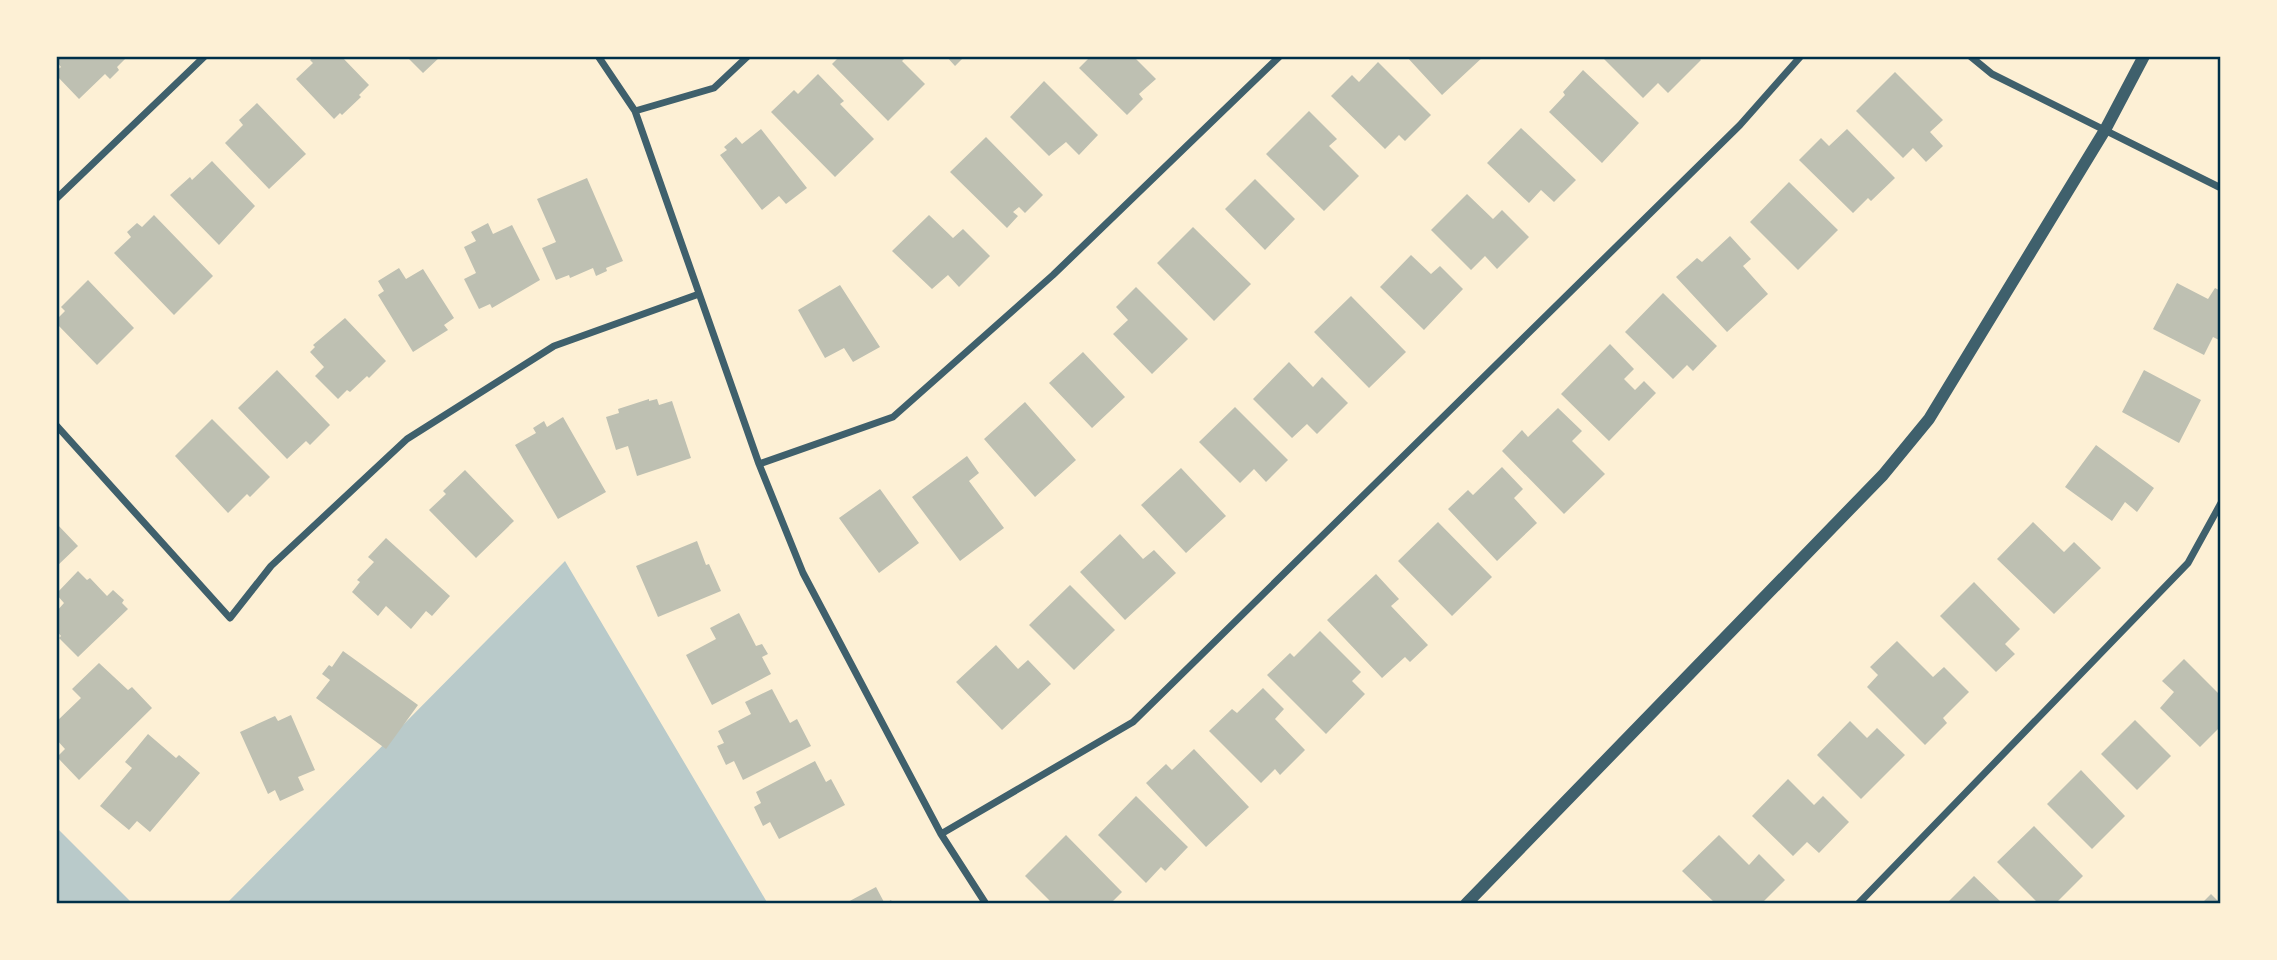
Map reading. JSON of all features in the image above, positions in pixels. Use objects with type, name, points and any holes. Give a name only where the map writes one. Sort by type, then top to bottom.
[{"type":"street","points":[[56,198],[205,56]]},
{"type":"street","points":[[598,56],[635,111],[759,464],[803,573],[941,834],[986,904]]},
{"type":"street","points":[[635,111],[714,88],[748,56]]},
{"type":"street","points":[[759,464],[893,417],[1053,275],[1280,56]]},
{"type":"street","points":[[941,834],[1133,722],[1740,125],[1801,56]]},
{"type":"street","points":[[1970,56],[1992,74],[2221,188]]},
{"type":"street","points":[[1466,904],[1891,465],[1929,419],[2105,130],[2144,56]]},
{"type":"street","points":[[56,425],[230,618],[271,566],[407,439],[554,346],[699,294]]},
{"type":"street","points":[[1858,904],[2188,563],[2221,503]]},
{"type":"shaded area","points":[[565,561],[768,904],[226,904]]},
{"type":"shaded area","points":[[56,827],[133,904],[56,904]]},
{"type":"building","points":[[56,56],[127,57],[110,79],[105,74],[79,99],[56,75],[56,71],[61,67]]},
{"type":"building","points":[[315,56],[341,56],[369,85],[359,95],[361,97],[334,119],[296,79],[313,63],[310,60]]},
{"type":"building","points":[[406,56],[441,56],[423,73]]},
{"type":"building","points":[[840,56],[907,56],[902,61],[925,84],[888,121],[832,64]]},
{"type":"building","points":[[946,56],[965,56],[955,66]]},
{"type":"building","points":[[1091,56],[1133,56],[1156,79],[1139,94],[1143,99],[1127,115],[1079,68]]},
{"type":"building","points":[[1406,56],[1484,56],[1442,95]]},
{"type":"building","points":[[1604,56],[1697,56],[1701,60],[1668,93],[1658,83],[1643,98]]},
{"type":"building","points":[[1378,62],[1431,115],[1405,141],[1399,135],[1385,149],[1331,96],[1352,75],[1359,82]]},
{"type":"building","points":[[1583,70],[1639,123],[1602,163],[1549,112]]},
{"type":"building","points":[[1895,72],[1943,120],[1930,132],[1943,146],[1926,162],[1913,148],[1903,158],[1856,111]]},
{"type":"building","points":[[818,74],[844,101],[840,104],[874,139],[835,177],[771,112],[794,90],[798,94]]},
{"type":"building","points":[[1044,81],[1098,135],[1079,155],[1066,142],[1049,156],[1010,117]]},
{"type":"building","points":[[257,103],[306,154],[269,189],[225,143],[243,125],[239,120]]},
{"type":"building","points":[[1309,111],[1337,139],[1329,146],[1359,176],[1324,211],[1266,154]]},
{"type":"building","points":[[1521,128],[1576,180],[1554,202],[1541,190],[1529,203],[1487,163]]},
{"type":"building","points":[[761,129],[807,188],[786,204],[779,196],[762,210],[720,155],[727,150],[724,147],[736,137],[742,144]]},
{"type":"building","points":[[1847,129],[1895,178],[1871,201],[1868,198],[1853,213],[1799,160],[1821,138],[1829,146]]},
{"type":"building","points":[[986,137],[1043,195],[1025,213],[1019,207],[1013,212],[1018,216],[1007,228],[950,172]]},
{"type":"building","points":[[212,161],[255,206],[219,245],[170,195],[190,177],[192,180]]},
{"type":"building","points":[[587,178],[623,261],[606,268],[607,271],[596,276],[593,268],[570,278],[569,275],[556,280],[542,248],[556,242],[537,199]]},
{"type":"building","points":[[1255,179],[1295,219],[1265,250],[1225,209]]},
{"type":"building","points":[[1789,182],[1838,230],[1798,270],[1750,222]]},
{"type":"building","points":[[1467,194],[1493,219],[1502,210],[1529,237],[1497,269],[1485,256],[1471,270],[1431,230]]},
{"type":"building","points":[[154,215],[213,276],[174,315],[114,253],[131,237],[127,232],[137,223],[142,227]]},
{"type":"building","points":[[929,215],[953,238],[963,229],[990,256],[959,287],[948,275],[932,289],[892,251]]},
{"type":"building","points":[[488,223],[493,234],[512,225],[540,280],[492,308],[490,304],[479,309],[464,279],[476,273],[464,247],[476,241],[471,232]]},
{"type":"building","points":[[1193,227],[1251,284],[1214,321],[1157,263]]},
{"type":"building","points":[[1730,236],[1751,259],[1743,266],[1768,294],[1727,332],[1676,277],[1697,258],[1702,262]]},
{"type":"building","points":[[1411,255],[1431,274],[1440,266],[1463,289],[1424,330],[1380,287]]},
{"type":"building","points":[[399,268],[406,279],[423,269],[454,318],[444,325],[448,330],[413,352],[378,295],[384,291],[378,281]]},
{"type":"building","points":[[88,280],[134,328],[97,365],[56,323],[65,311],[61,307]]},
{"type":"building","points":[[2177,283],[2208,299],[2215,288],[2221,291],[2221,341],[2213,337],[2204,355],[2153,329]]},
{"type":"building","points":[[840,285],[880,347],[853,362],[844,348],[825,358],[798,310]]},
{"type":"building","points":[[1136,287],[1188,339],[1152,374],[1113,334],[1128,320],[1116,307]]},
{"type":"building","points":[[1663,293],[1717,346],[1693,371],[1687,365],[1673,379],[1625,332]]},
{"type":"building","points":[[1351,296],[1406,352],[1369,388],[1314,332]]},
{"type":"building","points":[[345,318],[386,361],[369,378],[367,376],[338,399],[315,376],[324,367],[310,352],[315,347],[313,345]]},
{"type":"building","points":[[1610,344],[1634,369],[1624,379],[1635,390],[1644,381],[1656,393],[1609,441],[1561,394]]},
{"type":"building","points":[[1083,352],[1125,397],[1092,428],[1049,383]]},
{"type":"building","points":[[1289,362],[1313,387],[1322,377],[1348,403],[1317,434],[1307,424],[1292,438],[1253,399]]},
{"type":"building","points":[[277,370],[330,425],[310,445],[306,441],[287,459],[238,408]]},
{"type":"building","points":[[2144,370],[2201,400],[2179,443],[2122,412]]},
{"type":"building","points":[[657,399],[659,405],[672,401],[691,458],[637,476],[628,446],[616,450],[606,417],[619,413],[618,409]]},
{"type":"building","points":[[1025,402],[1076,460],[1035,497],[984,439]]},
{"type":"building","points":[[1235,407],[1288,460],[1266,482],[1254,469],[1240,483],[1199,442]]},
{"type":"building","points":[[1558,408],[1582,431],[1572,441],[1605,474],[1564,514],[1502,451],[1522,430],[1528,437]]},
{"type":"building","points":[[563,417],[606,492],[558,519],[515,445],[536,433],[533,428],[544,421],[547,427]]},
{"type":"building","points":[[212,419],[270,477],[250,497],[247,494],[228,513],[175,456]]},
{"type":"building","points":[[2096,445],[2154,488],[2137,512],[2125,502],[2112,521],[2065,487]]},
{"type":"building","points":[[967,456],[979,473],[969,481],[1004,528],[960,561],[912,497]]},
{"type":"building","points":[[1502,467],[1523,489],[1514,498],[1537,523],[1497,561],[1448,509],[1468,490],[1473,495]]},
{"type":"building","points":[[1181,468],[1226,516],[1186,553],[1141,505]]},
{"type":"building","points":[[465,470],[514,521],[476,558],[429,510],[446,494],[443,491]]},
{"type":"building","points":[[880,489],[919,543],[879,573],[839,518]]},
{"type":"building","points":[[1438,522],[1492,577],[1452,616],[1398,561]]},
{"type":"building","points":[[2033,522],[2064,552],[2074,542],[2101,568],[2054,614],[1997,559]]},
{"type":"building","points":[[56,523],[78,546],[56,567]]},
{"type":"building","points":[[1120,534],[1143,559],[1154,550],[1176,573],[1125,620],[1080,572]]},
{"type":"building","points":[[386,538],[450,596],[432,616],[426,611],[411,629],[386,606],[378,616],[352,592],[360,582],[357,580],[374,562],[368,557]]},
{"type":"building","points":[[697,541],[706,565],[709,564],[721,591],[658,617],[636,566]]},
{"type":"building","points":[[78,571],[87,580],[90,578],[107,596],[113,590],[124,600],[122,603],[128,609],[78,657],[59,638],[61,636],[56,630],[56,612],[64,603],[56,594]]},
{"type":"building","points":[[1376,574],[1399,599],[1391,606],[1428,645],[1410,662],[1405,657],[1382,678],[1327,620]]},
{"type":"building","points":[[1974,582],[2020,629],[2005,644],[2015,654],[1996,672],[1940,616]]},
{"type":"building","points":[[1070,585],[1115,630],[1074,670],[1029,625]]},
{"type":"building","points":[[739,613],[756,646],[762,644],[768,654],[762,657],[771,674],[712,705],[686,655],[716,639],[710,628]]},
{"type":"building","points":[[1320,631],[1361,672],[1352,681],[1365,694],[1326,734],[1267,675],[1290,653],[1294,657]]},
{"type":"building","points":[[1897,641],[1933,677],[1944,667],[1969,692],[1943,718],[1947,723],[1925,745],[1867,687],[1878,675],[1870,667]]},
{"type":"building","points":[[996,645],[1018,669],[1028,660],[1051,684],[1002,730],[956,682]]},
{"type":"building","points":[[343,651],[418,705],[386,749],[316,698],[330,680],[322,674],[329,665],[332,667]]},
{"type":"building","points":[[2184,659],[2221,696],[2221,726],[2200,747],[2160,708],[2174,692],[2162,681]]},
{"type":"building","points":[[99,663],[128,690],[132,687],[152,708],[79,780],[57,757],[65,749],[56,739],[56,722],[81,698],[72,689]]},
{"type":"building","points":[[1263,688],[1284,709],[1275,719],[1305,750],[1280,775],[1275,769],[1261,783],[1209,731],[1232,709],[1237,713]]},
{"type":"building","points":[[772,689],[790,723],[797,719],[811,746],[743,780],[734,761],[726,765],[717,746],[724,743],[718,731],[751,714],[745,702]]},
{"type":"building","points":[[291,715],[315,770],[298,777],[304,790],[280,801],[275,790],[268,794],[240,732],[275,716],[278,721]]},
{"type":"building","points":[[2135,720],[2171,756],[2137,790],[2101,754]]},
{"type":"building","points":[[1850,721],[1867,738],[1877,728],[1905,755],[1861,799],[1817,755]]},
{"type":"building","points":[[148,734],[176,758],[179,755],[200,773],[150,832],[137,821],[129,830],[100,806],[132,768],[125,762]]},
{"type":"building","points":[[1194,749],[1249,807],[1206,847],[1146,783],[1166,764],[1172,770]]},
{"type":"building","points":[[815,761],[826,782],[831,779],[845,805],[779,839],[770,822],[763,826],[754,807],[761,803],[756,792]]},
{"type":"building","points":[[2081,770],[2125,816],[2092,849],[2047,804]]},
{"type":"building","points":[[1788,779],[1814,805],[1823,796],[1849,822],[1819,853],[1807,842],[1793,856],[1752,816]]},
{"type":"building","points":[[1136,796],[1188,847],[1165,871],[1161,867],[1146,883],[1098,835]]},
{"type":"building","points":[[2034,826],[2083,876],[2055,904],[2039,904],[1997,862]]},
{"type":"building","points":[[1066,835],[1122,892],[1110,904],[1053,904],[1025,876]]},
{"type":"building","points":[[1719,835],[1749,865],[1759,854],[1785,880],[1761,904],[1716,904],[1682,871]]},
{"type":"building","points":[[1974,876],[2003,904],[1946,904]]},
{"type":"building","points":[[876,887],[885,904],[844,904]]},
{"type":"building","points":[[2211,894],[2221,904],[2201,904]]}]
